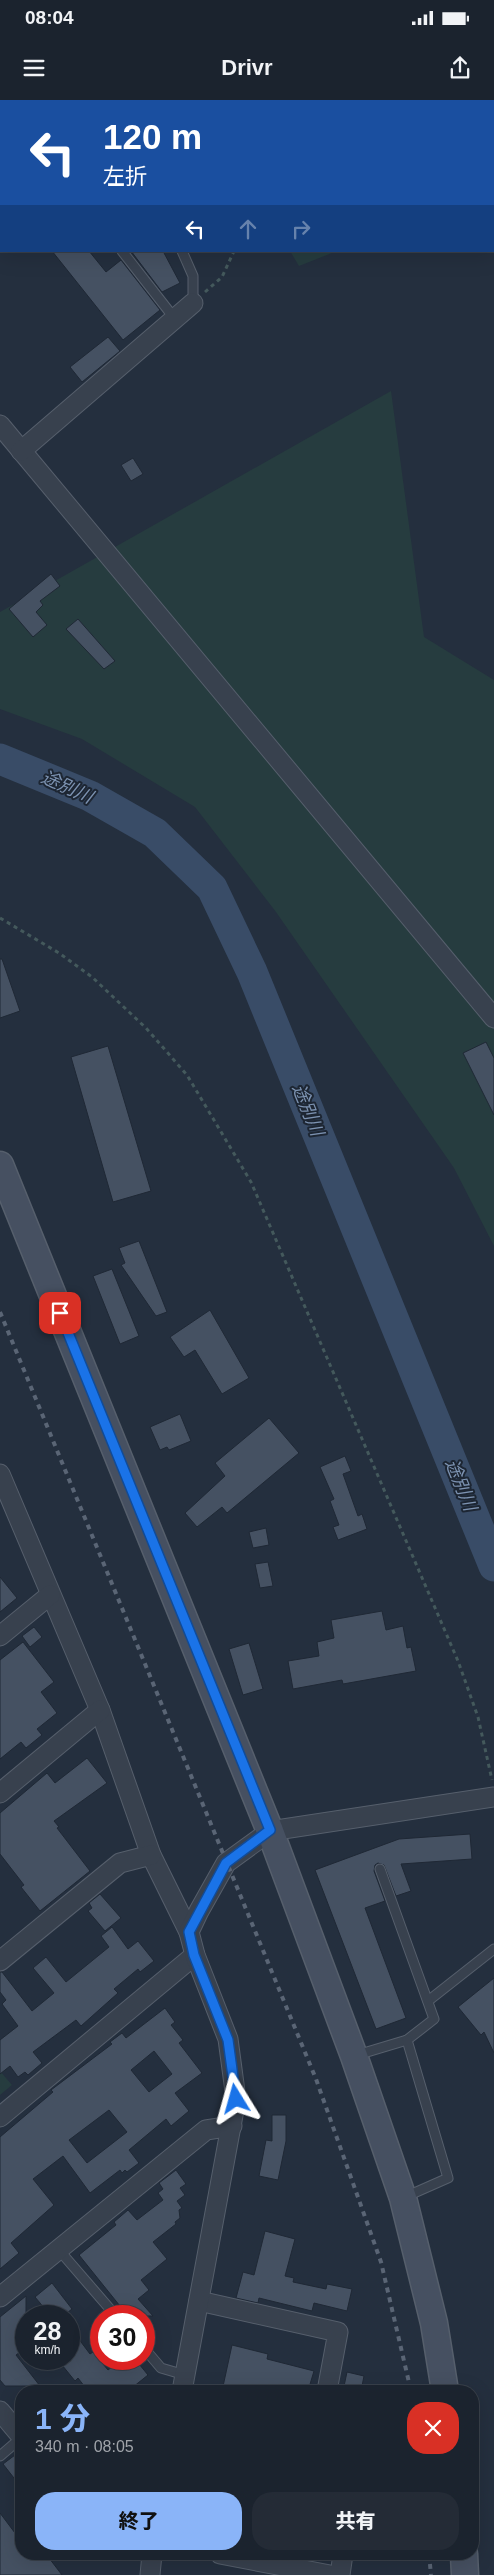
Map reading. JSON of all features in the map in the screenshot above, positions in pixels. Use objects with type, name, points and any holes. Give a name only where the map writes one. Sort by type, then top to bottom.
[{"type":"street","points":[[21,451],[194,303]]},
{"type":"street","points":[[0,425],[494,1018]]},
{"type":"street","points":[[0,1165],[270,1830],[354,2056],[403,2198],[434,2323],[444,2385]]},
{"type":"street","points":[[0,1474],[4,1494],[100,1710],[151,1855],[189,1932],[194,1955],[228,2040],[236,2099],[183,2383]]},
{"type":"street","points":[[0,1636],[50,1595]]},
{"type":"street","points":[[0,1793],[100,1710]]},
{"type":"street","points":[[189,1932],[226,1863],[270,1830],[493,1793]]},
{"type":"street","points":[[0,1961],[120,1863],[151,1855]]},
{"type":"street","points":[[0,2117],[194,1955]]},
{"type":"street","points":[[0,2297],[206,2130],[232,2126]]},
{"type":"street","points":[[199,2301],[338,2332],[328,2385]]},
{"type":"street","points":[[0,2411],[15,2430]]},
{"type":"street","points":[[150,2575],[151,2560]]},
{"type":"street","points":[[251,2560],[330,2575]]},
{"type":"street","points":[[340,2575],[342,2560]]},
{"type":"street","points":[[464,2560],[464,2575]]},
{"type":"lane","points":[[123,252],[175,319]]},
{"type":"lane","points":[[182,252],[193,276],[194,303]]},
{"type":"lane","points":[[354,2056],[407,2040],[434,2019],[380,1869]]},
{"type":"lane","points":[[428,2001],[494,1949]]},
{"type":"lane","points":[[403,2198],[448,2178],[407,2040]]},
{"type":"lane","points":[[59,2250],[106,2305]]},
{"type":"lane","points":[[155,2361],[161,2368],[183,2383]]},
{"type":"lane","points":[[0,2456],[15,2442]]},
{"type":"path","points":[[194,303],[222,277],[234,252]]},
{"type":"path","points":[[0,918],[59,953],[92,977],[146,1028],[187,1075],[251,1182],[458,1661],[478,1716],[493,1793]]},
{"type":"green space","points":[[291,252],[334,252],[299,266]]},
{"type":"green space","points":[[391,391],[424,637],[494,680],[494,1246],[454,1168],[276,912],[195,807],[82,739],[0,709],[0,612]]},
{"type":"green space","points":[[0,2071],[12,2085],[0,2095]]},
{"type":"building","points":[[53,252],[90,252],[106,272],[121,260],[160,310],[123,340]]},
{"type":"building","points":[[132,252],[164,252],[180,283],[162,292]]},
{"type":"building","points":[[108,337],[120,351],[82,382],[70,367]]},
{"type":"building","points":[[133,458],[143,474],[131,481],[121,465]]},
{"type":"building","points":[[51,574],[60,586],[40,601],[43,605],[36,612],[47,625],[33,637],[9,609]]},
{"type":"building","points":[[78,619],[115,661],[104,669],[66,629]]},
{"type":"building","points":[[0,959],[2,959],[20,1011],[0,1018]]},
{"type":"building","points":[[486,1042],[494,1058],[494,1115],[463,1053]]},
{"type":"building","points":[[108,1046],[151,1191],[113,1202],[71,1057]]},
{"type":"building","points":[[139,1241],[167,1312],[156,1316],[121,1265],[125,1263],[119,1248]]},
{"type":"building","points":[[112,1269],[139,1336],[120,1344],[93,1276]]},
{"type":"building","points":[[210,1310],[249,1378],[222,1394],[195,1350],[184,1357],[170,1337]]},
{"type":"building","points":[[180,1414],[191,1441],[169,1450],[167,1447],[160,1450],[150,1427]]},
{"type":"building","points":[[269,1418],[299,1453],[227,1513],[222,1507],[197,1527],[185,1513],[225,1476],[215,1463]]},
{"type":"building","points":[[345,1456],[351,1471],[343,1474],[358,1516],[362,1514],[367,1529],[338,1540],[333,1527],[339,1525],[330,1501],[334,1499],[320,1467]]},
{"type":"building","points":[[266,1528],[269,1545],[253,1548],[249,1532]]},
{"type":"building","points":[[268,1562],[273,1586],[260,1588],[255,1564]]},
{"type":"building","points":[[0,1577],[17,1598],[0,1612]]},
{"type":"building","points":[[382,1611],[386,1630],[403,1626],[407,1648],[411,1647],[416,1671],[343,1684],[342,1680],[293,1689],[288,1661],[319,1656],[317,1642],[334,1638],[331,1620]]},
{"type":"building","points":[[34,1627],[42,1637],[30,1647],[22,1636]]},
{"type":"building","points":[[23,1642],[54,1682],[41,1692],[57,1713],[37,1729],[42,1735],[26,1748],[21,1742],[0,1759],[0,1660]]},
{"type":"building","points":[[249,1643],[263,1689],[243,1695],[229,1649]]},
{"type":"building","points":[[87,1758],[107,1783],[54,1821],[59,1827],[57,1828],[90,1871],[40,1911],[21,1887],[24,1885],[0,1854],[0,1813],[47,1773],[55,1783]]},
{"type":"building","points":[[470,1834],[472,1859],[401,1864],[411,1891],[396,1896],[384,1865],[378,1863],[375,1865],[374,1871],[385,1901],[365,1908],[406,2018],[376,2029],[315,1870],[399,1839]]},
{"type":"building","points":[[100,1894],[121,1918],[105,1931],[88,1911],[92,1908],[89,1903]]},
{"type":"building","points":[[112,1927],[128,1949],[138,1941],[154,1961],[140,1972],[138,1969],[114,1989],[118,1993],[81,2026],[76,2020],[33,2052],[42,2063],[28,2075],[25,2072],[18,2077],[10,2066],[0,2074],[0,2040],[18,2026],[2,2004],[6,2000],[0,1992],[0,1972],[2,1972],[32,2011],[54,1993],[33,1968],[46,1957],[66,1982],[109,1947],[101,1936]]},
{"type":"building","points":[[494,1978],[494,2053],[484,2032],[481,2035],[458,2007]]},
{"type":"building","points":[[165,2008],[175,2022],[171,2025],[183,2040],[179,2043],[202,2073],[175,2093],[189,2111],[171,2126],[166,2119],[129,2150],[139,2163],[127,2172],[125,2170],[122,2173],[120,2170],[90,2193],[63,2156],[33,2179],[54,2205],[11,2243],[19,2253],[0,2269],[0,2137],[53,2092],[51,2090],[112,2044],[110,2042],[122,2033],[126,2038]],"holes":[[[154,2051],[172,2074],[149,2092],[131,2070]],[[109,2110],[127,2132],[87,2163],[69,2140]]]},
{"type":"building","points":[[272,2115],[286,2115],[286,2141],[278,2180],[259,2176],[266,2140],[272,2141]]},
{"type":"building","points":[[176,2170],[186,2184],[180,2188],[185,2195],[177,2201],[182,2208],[179,2210],[180,2218],[175,2222],[176,2224],[153,2242],[167,2259],[141,2280],[149,2290],[138,2299],[143,2305],[119,2305],[79,2255],[116,2225],[114,2222],[128,2210],[137,2220],[163,2200],[158,2193],[163,2189],[159,2183]]},
{"type":"building","points":[[265,2231],[295,2239],[285,2276],[294,2278],[293,2282],[326,2289],[327,2284],[352,2289],[347,2311],[314,2303],[312,2311],[259,2298],[258,2303],[236,2298],[243,2272],[254,2275]]},
{"type":"building","points":[[52,2283],[69,2305],[42,2305],[35,2297]]},
{"type":"building","points":[[26,2296],[26,2305],[15,2305],[15,2370],[28,2370],[39,2385],[5,2386],[0,2380],[0,2317]]},
{"type":"building","points":[[80,2341],[90,2354],[90,2370],[144,2370],[148,2375],[136,2385],[83,2385],[78,2378],[75,2381],[66,2370],[80,2370]]},
{"type":"building","points":[[232,2345],[268,2354],[267,2359],[314,2371],[310,2385],[223,2385]]},
{"type":"building","points":[[347,2372],[364,2376],[362,2385],[344,2385]]},
{"type":"building","points":[[15,2455],[15,2479],[3,2464]]},
{"type":"building","points":[[0,2513],[15,2533],[15,2560],[51,2560],[62,2575],[0,2575]]},
{"type":"waterway","name":"途別川","points":[[0,759],[90,796],[155,833],[212,888],[252,972],[494,1566]]},
{"type":"railway","points":[[0,1312],[316,2079],[381,2262],[410,2385]]},
{"type":"railway","points":[[430,2560],[431,2575]]},
{"type":"route","points":[[60,1313],[270,1830],[226,1863],[189,1932],[194,1955],[210,1990],[228,2040],[236,2099]]}]
